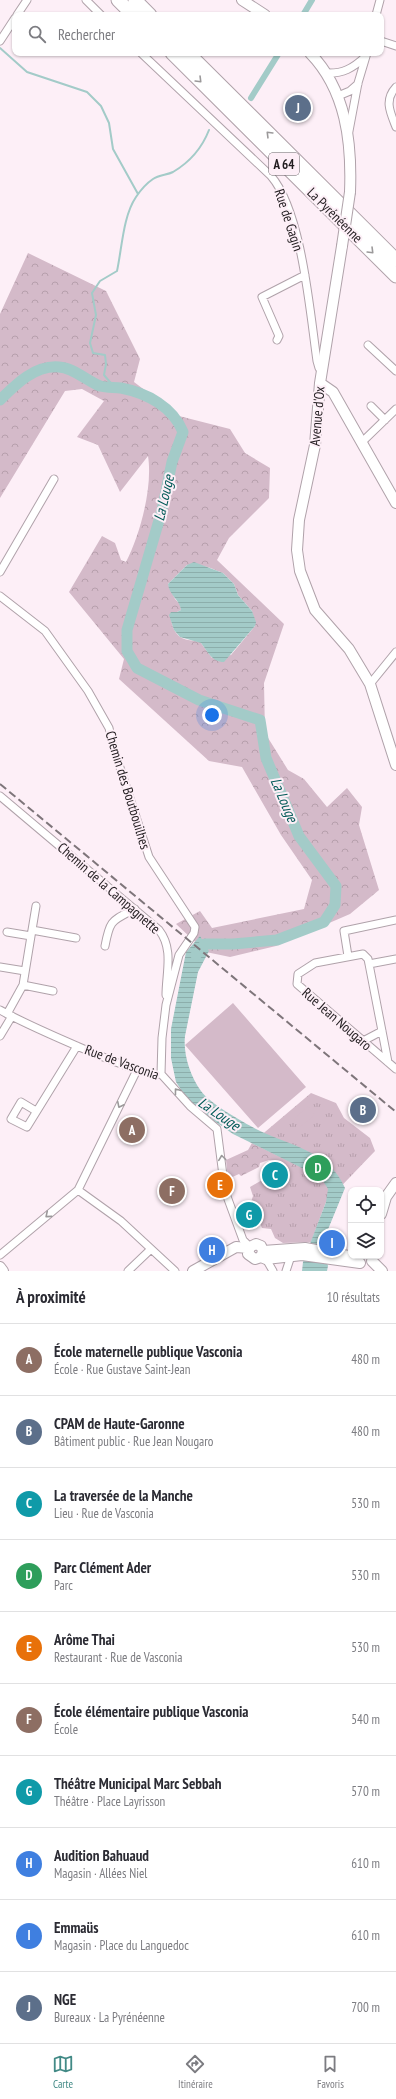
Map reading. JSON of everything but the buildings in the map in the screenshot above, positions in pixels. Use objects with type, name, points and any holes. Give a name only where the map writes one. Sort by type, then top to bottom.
[{"type":"highway","points":[[118,0],[130,12]]},
{"type":"highway","points":[[135,0],[147,12]]},
{"type":"highway","name":"La Pyrénéenne","points":[[175,56],[396,276]]},
{"type":"highway","name":"La Pyrénéenne","points":[[191,56],[396,260]]},
{"type":"street","points":[[19,12],[27,0]]},
{"type":"street","points":[[86,0],[98,12]]},
{"type":"street","points":[[242,0],[261,12]]},
{"type":"street","points":[[377,12],[380,0]]},
{"type":"street","points":[[0,41],[12,23]]},
{"type":"street","points":[[384,42],[396,46]]},
{"type":"street","name":"Rue de Gagin","points":[[144,56],[281,188],[294,226],[304,275],[317,361],[319,368],[322,369]]},
{"type":"street","name":"Avenue d'Ox","points":[[312,56],[326,73],[336,92],[349,133],[352,161],[350,192],[320,383],[316,445],[299,520],[298,557],[300,571],[314,610],[349,649],[370,684],[396,759]]},
{"type":"street","points":[[326,73],[341,73],[356,66],[365,56]]},
{"type":"street","points":[[349,133],[358,83],[366,56]]},
{"type":"street","points":[[341,73],[336,92],[350,91],[358,83]]},
{"type":"street","points":[[396,87],[389,97],[388,104],[396,127]]},
{"type":"street","points":[[277,340],[279,336],[262,297],[304,275]]},
{"type":"street","points":[[368,345],[396,371]]},
{"type":"street","points":[[320,383],[333,392],[396,503]]},
{"type":"street","points":[[371,406],[385,420]]},
{"type":"street","points":[[362,442],[396,409]]},
{"type":"street","points":[[0,572],[54,479]]},
{"type":"street","name":"Chemin des Boutbouilhes","points":[[0,596],[45,631],[88,691],[109,728],[114,749],[149,857],[194,924],[194,933],[178,959],[166,1005]]},
{"type":"street","points":[[370,684],[396,652]]},
{"type":"street","name":"Chemin de la Campagnette","points":[[0,796],[159,930],[167,944],[166,1005]]},
{"type":"street","points":[[0,1036],[23,985],[36,906]]},
{"type":"street","points":[[106,946],[111,923],[135,909]]},
{"type":"street","points":[[348,956],[344,931],[396,920]]},
{"type":"street","points":[[7,932],[76,938]]},
{"type":"street","name":"Rue Jean Nougaro","points":[[369,964],[368,959],[363,954],[315,962],[298,974],[297,984],[396,1069]]},
{"type":"street","points":[[388,1062],[369,964],[396,959]]},
{"type":"street","points":[[0,966],[25,971]]},
{"type":"street","points":[[23,985],[53,991]]},
{"type":"street","points":[[161,1074],[162,1038],[166,1005]]},
{"type":"street","name":"Rue de Vasconia","points":[[0,1010],[77,1046],[137,1070],[154,1075],[161,1074],[190,1106],[217,1129],[225,1191],[243,1240],[249,1247]]},
{"type":"street","points":[[364,1041],[382,1031]]},
{"type":"street","points":[[36,1111],[77,1046]]},
{"type":"street","points":[[0,1255],[78,1190],[137,1070]]},
{"type":"street","points":[[384,1204],[386,1198],[396,1182]]},
{"type":"street","points":[[78,1190],[121,1222],[175,1271]]},
{"type":"street","points":[[193,1271],[236,1247],[249,1247],[248,1252],[251,1258],[258,1259],[264,1255],[299,1253],[366,1261],[382,1271]]},
{"type":"street","points":[[128,1271],[151,1249]]},
{"type":"street","points":[[264,1255],[299,1253]]},
{"type":"street","points":[[286,1271],[299,1253]]},
{"type":"street","points":[[264,1255],[274,1271]]},
{"type":"street","points":[[0,1267],[3,1271]]},
{"type":"green space","points":[[28,253],[106,291],[140,359],[134,382],[179,416],[230,429],[245,453],[270,468],[269,498],[229,538],[217,560],[284,624],[264,683],[265,733],[288,770],[304,779],[327,807],[347,788],[362,807],[359,825],[379,890],[350,914],[276,946],[230,957],[206,952],[176,924],[200,911],[212,928],[304,909],[312,880],[281,835],[242,767],[209,761],[119,679],[124,659],[69,592],[102,536],[115,543],[121,560],[126,562],[136,538],[147,496],[149,482],[148,456],[120,492],[98,445],[77,437],[104,401],[82,389],[65,391],[0,498],[0,314]],"holes":[[[187,565],[208,567],[223,573],[234,584],[238,595],[252,611],[255,626],[231,655],[212,658],[201,643],[183,639],[174,630],[171,621],[171,612],[181,610],[180,604],[175,599],[168,584]]]},
{"type":"green space","points":[[233,1003],[306,1087],[258,1128],[185,1045]]},
{"type":"green space","points":[[311,1093],[336,1103],[344,1118],[370,1138],[375,1151],[326,1202],[311,1242],[283,1243],[275,1238],[271,1229],[262,1228],[251,1202],[253,1196],[250,1187],[279,1170],[278,1166],[284,1165],[283,1159],[252,1143]]},
{"type":"green space","points":[[308,1106],[315,1115],[300,1127],[294,1119]]},
{"type":"green space","points":[[252,1143],[294,1164],[294,1166],[290,1168],[282,1164],[278,1166],[274,1161],[269,1160],[260,1163],[259,1167],[241,1176],[239,1174],[228,1179],[226,1160],[248,1150]]},
{"type":"water","points":[[194,562],[223,573],[234,584],[238,595],[252,611],[256,622],[255,626],[224,662],[220,662],[213,658],[201,643],[180,637],[174,630],[169,615],[171,612],[181,610],[179,603],[170,591],[168,584],[187,565]]},
{"type":"water","points":[[200,936],[209,951],[198,972],[185,1036],[185,1050],[188,1065],[197,1085],[205,1096],[211,1101],[256,1129],[319,1157],[338,1175],[345,1188],[322,1244],[328,1266],[327,1271],[302,1271],[303,1262],[326,1202],[328,1189],[323,1181],[304,1169],[233,1134],[191,1105],[176,1082],[171,1058],[171,1029],[186,952]]},
{"type":"waterway","points":[[305,12],[312,0]]},
{"type":"waterway","points":[[0,48],[27,72],[87,92],[101,106],[109,123],[113,149],[138,194]]},
{"type":"waterway","points":[[251,98],[277,56]]},
{"type":"waterway","points":[[115,388],[104,375],[106,364],[105,355],[93,353],[90,343],[96,315],[92,293],[100,281],[117,271],[128,213],[138,195],[153,179],[173,172],[190,159],[203,143],[209,130]]},
{"type":"waterway","name":"La Louge","points":[[0,400],[19,382],[34,372],[50,367],[65,368],[100,386],[131,390],[158,402],[173,415],[183,432],[172,462],[162,510],[127,630],[127,651],[137,668],[199,700],[260,720],[266,758],[299,836],[336,886],[335,905],[324,922],[277,940],[233,944],[205,944],[196,955]]},
{"type":"railway","points":[[0,784],[396,1112]]},
{"type":"place","name":"NGE","points":[[298,108]]},
{"type":"place","name":"CPAM de Haute-Garonne","points":[[363,1110]]},
{"type":"place","name":"École maternelle publique Vasconia","points":[[132,1130]]},
{"type":"place","name":"Parc Clément Ader","points":[[318,1168]]},
{"type":"place","name":"La traversée de la Manche","points":[[275,1175]]},
{"type":"place","name":"Arôme Thai","points":[[220,1185]]},
{"type":"place","name":"École élémentaire publique Vasconia","points":[[172,1191]]},
{"type":"place","name":"Théâtre Municipal Marc Sebbah","points":[[249,1215]]},
{"type":"place","name":"Emmaüs","points":[[332,1243]]},
{"type":"place","name":"Audition Bahuaud","points":[[212,1250]]}]
